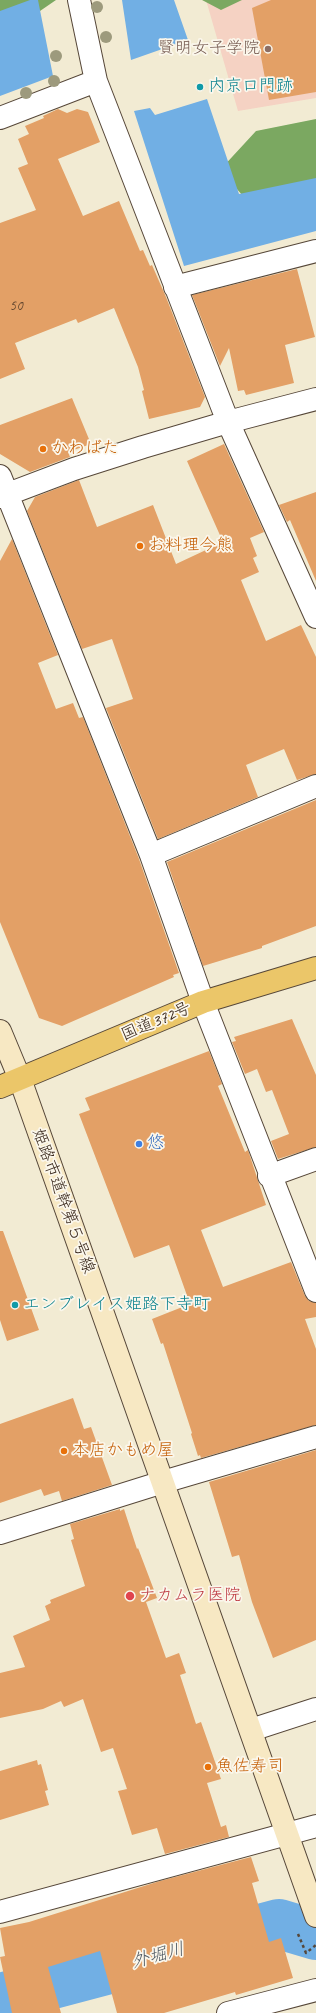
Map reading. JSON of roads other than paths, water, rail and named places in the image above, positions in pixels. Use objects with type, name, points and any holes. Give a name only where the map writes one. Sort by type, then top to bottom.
[{"type":"highway","name":"国道372号","points":[[0,1087],[203,1002],[316,968]]},
{"type":"street","points":[[79,0],[96,82],[228,422],[316,617]]},
{"type":"street","points":[[0,118],[96,82]]},
{"type":"street","points":[[175,287],[316,251]]},
{"type":"street","points":[[316,399],[228,422],[74,469],[2,489],[151,855],[203,1002],[269,1176],[316,1291]]},
{"type":"street","points":[[151,855],[316,786]]},
{"type":"street","name":"姫路市道幹第５号線","points":[[0,1031],[20,1079],[316,1916]]},
{"type":"street","points":[[269,1176],[316,1159]]},
{"type":"street","points":[[0,1533],[163,1482],[316,1437]]},
{"type":"street","points":[[251,1730],[316,1709]]},
{"type":"street","points":[[0,1912],[316,1826]]},
{"type":"street","points":[[228,2013],[316,1990]]},
{"type":"water","points":[[30,0],[38,0],[53,76],[0,96],[0,11]]},
{"type":"water","points":[[122,0],[174,0],[188,40],[131,60]]},
{"type":"water","points":[[207,99],[239,194],[316,178],[316,231],[184,266],[134,111],[150,108],[155,115]]},
{"type":"waterway","name":"外堀川","points":[[0,1998],[279,1924],[316,1935]]},
{"type":"place","name":"賢明女子学院","points":[[268,49]]},
{"type":"place","name":"内京口門跡","points":[[200,87]]},
{"type":"place","name":"かわばた","points":[[43,449]]},
{"type":"place","name":"お料理今熊","points":[[140,546]]},
{"type":"place","name":"悠","points":[[139,1144]]},
{"type":"place","name":"エンブレイス姫路下寺町","points":[[15,1305]]},
{"type":"place","name":"本店かもめ屋","points":[[64,1451]]},
{"type":"place","name":"ナカムラ医院","points":[[130,1596]]},
{"type":"place","name":"魚佐寿司","points":[[208,1767]]}]
